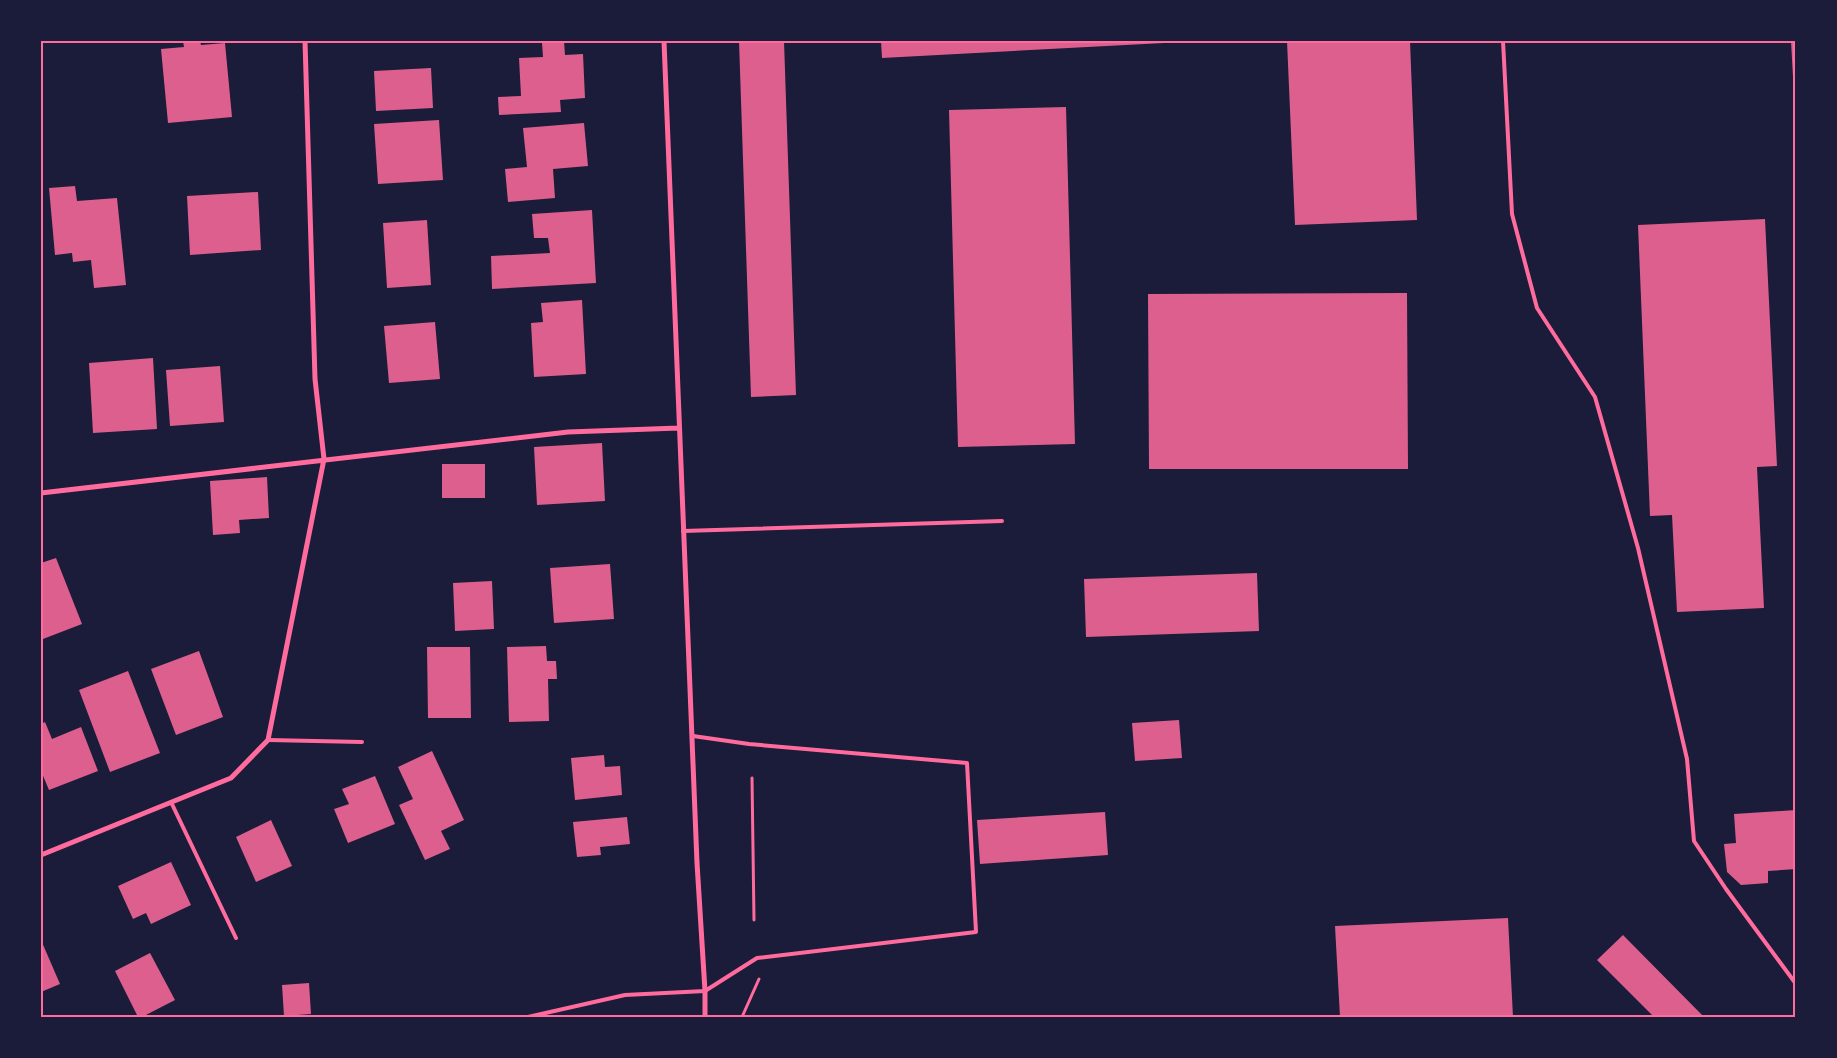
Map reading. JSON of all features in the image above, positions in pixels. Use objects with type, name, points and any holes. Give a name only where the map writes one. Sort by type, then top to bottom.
[{"type":"street","points":[[41,855],[231,778],[268,740],[324,459],[315,379],[304,41]]},
{"type":"street","points":[[664,41],[697,863],[706,991],[705,1017]]},
{"type":"street","points":[[41,493],[568,432],[679,428]]},
{"type":"lane","points":[[1503,41],[1512,214],[1537,308],[1595,397],[1638,548],[1687,759],[1694,841],[1726,889],[1796,984]]},
{"type":"lane","points":[[683,531],[1002,521]]},
{"type":"lane","points":[[528,1017],[625,995],[706,991],[757,958],[976,932],[967,763],[749,744],[693,736]]},
{"type":"lane","points":[[268,740],[362,742]]},
{"type":"lane","points":[[171,802],[236,938]]},
{"type":"path","points":[[752,778],[754,920]]},
{"type":"path","points":[[742,1017],[759,979]]},
{"type":"building","points":[[183,41],[200,41],[201,45],[225,43],[232,117],[168,123],[161,49],[184,47]]},
{"type":"building","points":[[564,41],[565,55],[583,54],[585,98],[560,100],[561,112],[499,115],[498,97],[521,96],[519,58],[543,57],[542,43]]},
{"type":"building","points":[[739,41],[784,41],[796,395],[751,397]]},
{"type":"building","points":[[881,41],[1164,41],[1164,43],[882,58]]},
{"type":"building","points":[[1287,41],[1410,41],[1417,220],[1295,225]]},
{"type":"building","points":[[1791,41],[1796,41],[1796,95],[1794,95]]},
{"type":"building","points":[[431,68],[433,108],[376,111],[374,71]]},
{"type":"building","points":[[1066,107],[1075,444],[958,447],[949,110]]},
{"type":"building","points":[[439,120],[443,180],[378,184],[374,124]]},
{"type":"building","points":[[584,123],[588,166],[553,169],[555,198],[508,202],[505,169],[527,167],[523,128]]},
{"type":"building","points":[[75,186],[77,201],[117,198],[126,285],[94,288],[91,260],[73,262],[72,253],[55,255],[49,188]]},
{"type":"building","points":[[258,192],[261,250],[190,255],[187,196]]},
{"type":"building","points":[[592,210],[596,283],[492,289],[491,256],[550,253],[548,238],[534,238],[532,214]]},
{"type":"building","points":[[1765,219],[1777,466],[1757,467],[1764,608],[1677,612],[1672,515],[1650,516],[1638,225]]},
{"type":"building","points":[[427,220],[431,285],[387,288],[383,223]]},
{"type":"building","points":[[1407,293],[1408,469],[1149,469],[1148,294]]},
{"type":"building","points":[[582,300],[586,374],[534,377],[531,323],[543,322],[541,303]]},
{"type":"building","points":[[435,322],[440,379],[389,383],[384,326]]},
{"type":"building","points":[[153,358],[157,429],[93,433],[89,363]]},
{"type":"building","points":[[220,366],[224,422],[170,426],[166,370]]},
{"type":"building","points":[[602,443],[605,501],[537,505],[534,447]]},
{"type":"building","points":[[442,464],[485,464],[485,498],[442,498]]},
{"type":"building","points":[[267,477],[269,518],[239,520],[240,533],[213,535],[210,481]]},
{"type":"building","points":[[56,558],[82,624],[43,639],[41,634],[41,563]]},
{"type":"building","points":[[610,564],[614,619],[554,623],[550,568]]},
{"type":"building","points":[[1257,573],[1259,631],[1086,637],[1084,579]]},
{"type":"building","points":[[492,581],[494,629],[455,631],[453,583]]},
{"type":"building","points":[[546,646],[547,661],[556,661],[557,679],[548,679],[549,721],[509,722],[507,647]]},
{"type":"building","points":[[427,647],[470,647],[471,718],[428,718]]},
{"type":"building","points":[[199,651],[223,717],[176,735],[151,669]]},
{"type":"building","points":[[128,671],[160,753],[110,772],[79,690]]},
{"type":"building","points":[[1179,720],[1182,758],[1135,761],[1132,723]]},
{"type":"building","points":[[45,722],[52,739],[81,727],[98,771],[49,790],[41,771],[41,724]]},
{"type":"building","points":[[432,751],[464,820],[441,831],[450,849],[425,860],[399,805],[413,799],[398,767]]},
{"type":"building","points":[[604,755],[605,767],[620,766],[622,795],[575,800],[571,758]]},
{"type":"building","points":[[375,776],[395,824],[348,843],[334,809],[349,804],[342,789]]},
{"type":"building","points":[[1796,810],[1796,869],[1768,871],[1768,883],[1741,885],[1727,872],[1724,844],[1736,843],[1734,814]]},
{"type":"building","points":[[1105,812],[1108,855],[980,864],[977,820]]},
{"type":"building","points":[[627,817],[630,844],[600,847],[601,855],[577,857],[573,822]]},
{"type":"building","points":[[271,820],[292,866],[256,882],[236,837]]},
{"type":"building","points":[[171,862],[191,905],[151,924],[146,913],[133,919],[118,886]]},
{"type":"building","points":[[1508,918],[1513,1017],[1340,1017],[1335,926]]},
{"type":"building","points":[[1623,935],[1704,1017],[1654,1017],[1597,960]]},
{"type":"building","points":[[41,940],[60,984],[41,992]]},
{"type":"building","points":[[150,953],[175,1000],[142,1017],[138,1017],[115,971]]},
{"type":"building","points":[[309,983],[311,1014],[284,1016],[282,985]]}]
